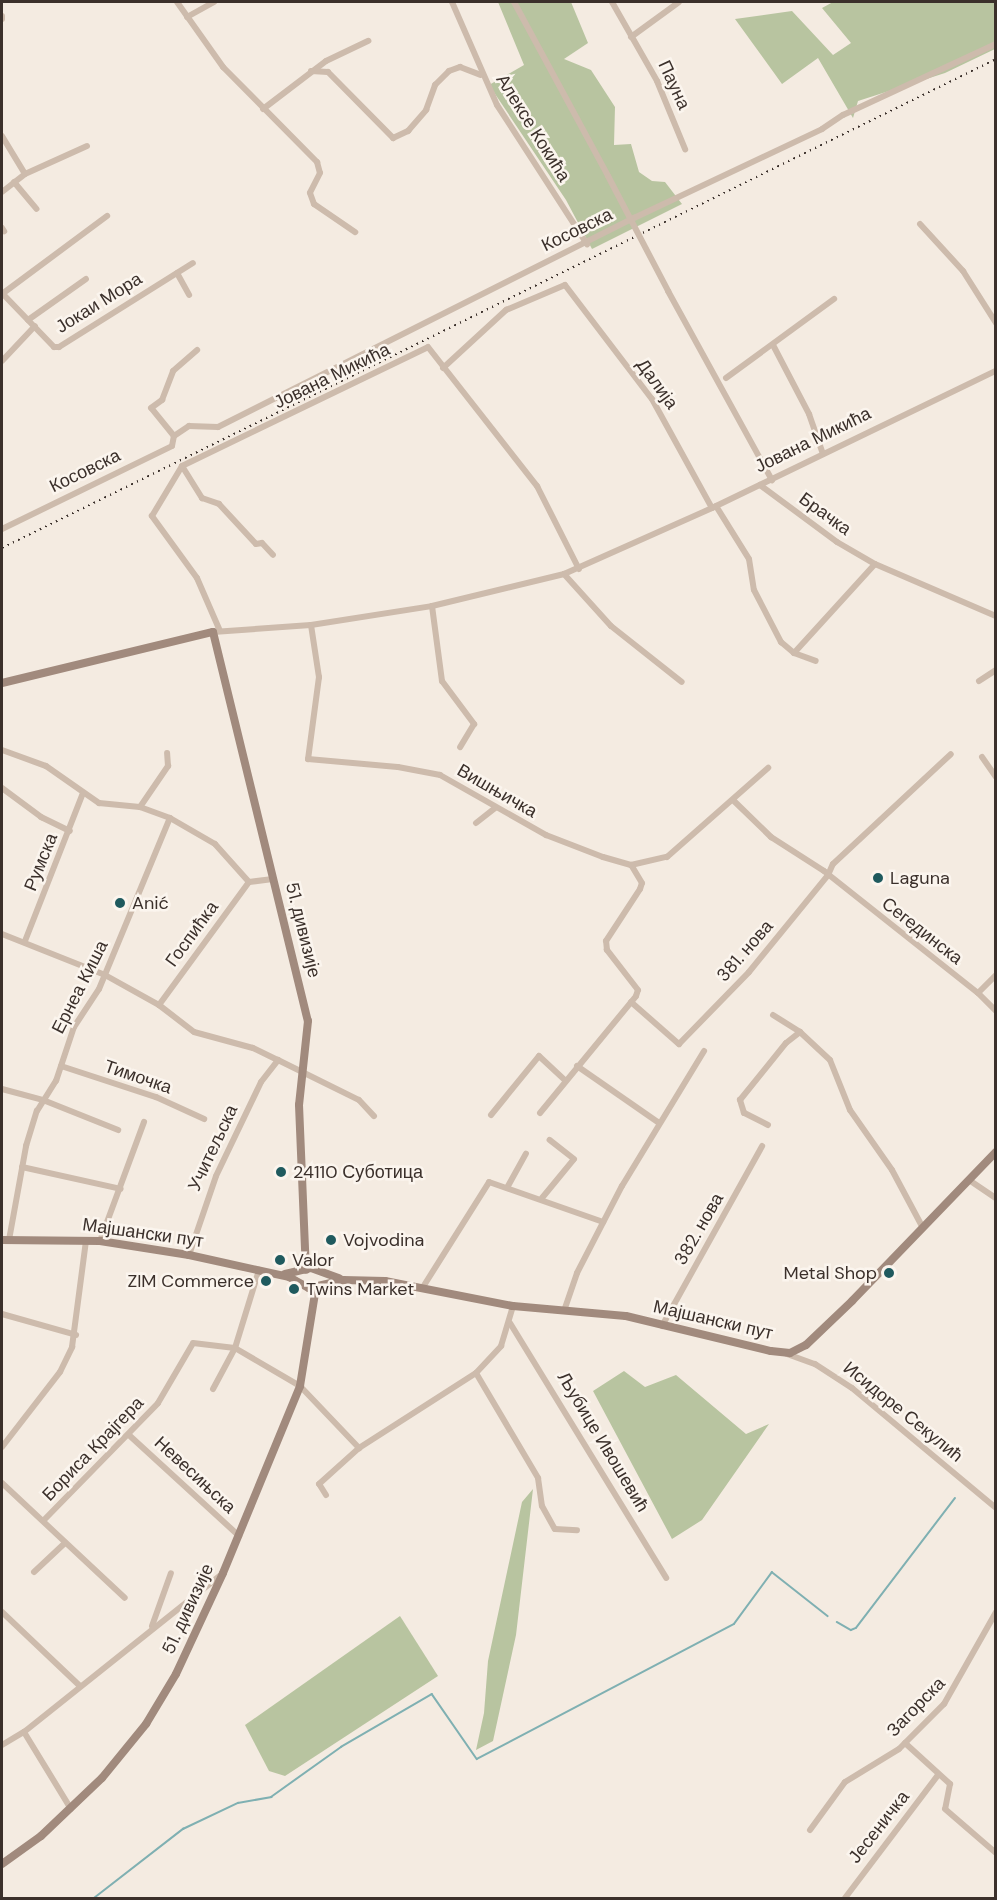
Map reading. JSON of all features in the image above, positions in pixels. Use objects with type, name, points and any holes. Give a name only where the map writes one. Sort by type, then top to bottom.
[{"type":"street","points":[[177,2],[223,67],[320,167],[310,193],[314,204],[355,232]]},
{"type":"street","points":[[187,17],[214,2]]},
{"type":"street","points":[[452,2],[481,75]]},
{"type":"street","points":[[514,2],[772,480]]},
{"type":"street","name":"Пауна","points":[[612,2],[657,81],[686,148]]},
{"type":"street","points":[[632,37],[679,2]]},
{"type":"street","points":[[263,109],[310,71],[368,41]]},
{"type":"street","name":"Косовска","points":[[3,526],[172,446],[174,436],[189,426],[218,427],[822,129],[843,115],[996,44]]},
{"type":"street","name":"Алексе Кокића","points":[[310,71],[328,72],[393,138],[408,130],[426,110],[435,85],[449,71],[460,67],[481,75],[587,244]]},
{"type":"street","points":[[2,135],[25,174]]},
{"type":"street","points":[[2,192],[25,174],[87,146]]},
{"type":"street","points":[[14,182],[37,209]]},
{"type":"street","points":[[2,294],[107,216]]},
{"type":"street","points":[[920,224],[963,271],[996,323]]},
{"type":"street","name":"Јокаи Мора","points":[[2,294],[54,347],[59,347],[193,263]]},
{"type":"street","points":[[177,273],[189,295]]},
{"type":"street","points":[[28,320],[86,279]]},
{"type":"street","name":"Далија","points":[[443,368],[506,310],[565,285],[652,399],[714,507],[748,559],[754,590],[781,642],[794,653]]},
{"type":"street","points":[[726,378],[834,298]]},
{"type":"street","points":[[2,362],[35,326]]},
{"type":"street","points":[[773,345],[809,414],[823,454]]},
{"type":"street","name":"Јована Микића","points":[[182,466],[428,347],[443,368],[494,426],[537,486],[579,569]]},
{"type":"street","points":[[174,436],[151,408],[162,400],[173,371],[196,350]]},
{"type":"street","name":"Јована Микића","points":[[2,683],[217,632],[311,625],[432,606],[564,574],[772,480],[996,371]]},
{"type":"street","points":[[217,632],[197,578],[152,516],[182,466],[201,498],[219,504],[256,544],[262,543],[273,555]]},
{"type":"street","name":"Брачка","points":[[760,485],[837,542],[875,564],[996,616]]},
{"type":"street","points":[[816,661],[794,653],[875,564]]},
{"type":"street","points":[[564,574],[612,626],[682,682]]},
{"type":"street","points":[[432,606],[442,681],[474,724],[460,747]]},
{"type":"street","name":"Вишњичка","points":[[311,625],[319,677],[308,759],[418,770],[440,776],[495,808],[569,846],[631,865],[667,857],[734,801],[768,768]]},
{"type":"street","name":"51. дивизије","points":[[217,632],[273,879],[308,1020],[301,1072],[299,1138],[307,1242],[303,1284],[312,1312]]},
{"type":"street","points":[[979,681],[996,670]]},
{"type":"street","points":[[2,750],[40,763],[106,806],[140,807],[170,818],[215,844],[249,882],[273,879]]},
{"type":"street","points":[[140,807],[168,766],[167,753]]},
{"type":"street","points":[[828,875],[833,864],[951,754]]},
{"type":"street","points":[[982,757],[996,777]]},
{"type":"street","points":[[2,788],[41,817],[70,831]]},
{"type":"street","name":"Румска","points":[[25,941],[84,793]]},
{"type":"street","name":"Сегединска","points":[[734,801],[771,837],[828,875],[978,993],[996,1011]]},
{"type":"street","points":[[476,823],[495,808]]},
{"type":"street","name":"Ернеа Киша","points":[[5,1240],[31,1127],[43,1100],[52,1089],[74,1027],[105,975],[170,818]]},
{"type":"street","points":[[540,1113],[631,1002],[638,990],[607,950],[606,940],[642,883],[631,865]]},
{"type":"street","name":"381. нова","points":[[631,1002],[680,1044],[749,972],[828,875]]},
{"type":"street","name":"Госпићка","points":[[159,1005],[249,882]]},
{"type":"street","points":[[2,934],[25,941],[105,975],[159,1005],[194,1032],[253,1048],[359,1100],[374,1116]]},
{"type":"street","points":[[978,993],[996,975]]},
{"type":"street","points":[[773,1015],[800,1032],[830,1060],[853,1115],[892,1170],[923,1228]]},
{"type":"street","points":[[768,1125],[744,1113],[740,1100],[786,1043],[800,1032]]},
{"type":"street","points":[[564,1311],[577,1273],[603,1222],[659,1123],[704,1051]]},
{"type":"street","points":[[491,1115],[538,1056],[565,1080]]},
{"type":"street","name":"Учитељска","points":[[189,1255],[216,1176],[261,1082],[278,1060]]},
{"type":"street","name":"Тимочка","points":[[61,1066],[156,1097],[204,1119]]},
{"type":"street","points":[[577,1066],[659,1123]]},
{"type":"street","points":[[2,1089],[43,1100],[118,1130]]},
{"type":"street","points":[[100,1241],[144,1122]]},
{"type":"street","points":[[542,1198],[574,1159],[550,1140]]},
{"type":"street","name":"382. нова","points":[[662,1326],[762,1146]]},
{"type":"street","name":"Мајшански пут","points":[[279,1274],[305,1270],[343,1280],[423,1287],[513,1306],[626,1316],[784,1353],[806,1345],[996,1152]]},
{"type":"street","points":[[508,1186],[526,1154]]},
{"type":"street","points":[[22,1167],[120,1189]]},
{"type":"street","points":[[969,1180],[996,1198]]},
{"type":"street","points":[[423,1287],[489,1182],[508,1186],[603,1222]]},
{"type":"street","name":"Мајшански пут","points":[[5,1240],[100,1241],[189,1255],[279,1274],[316,1287],[343,1280]]},
{"type":"street","points":[[2,1447],[60,1372],[76,1335],[86,1240]]},
{"type":"street","name":"51. дивизије","points":[[2,1864],[71,1809],[146,1724],[176,1674],[239,1536],[300,1386],[318,1272],[307,1242]]},
{"type":"street","points":[[213,1389],[236,1348],[259,1270]]},
{"type":"street","points":[[326,1495],[319,1484],[359,1448],[476,1373],[501,1346],[510,1323],[513,1306]]},
{"type":"street","points":[[2,1314],[76,1335]]},
{"type":"street","name":"Љубице Ивошевић","points":[[510,1323],[666,1578]]},
{"type":"street","name":"Бориса Крајгера","points":[[44,1520],[108,1453],[130,1436],[169,1388],[194,1342],[236,1348],[300,1386],[359,1448]]},
{"type":"street","name":"Исидоре Секулић","points":[[784,1353],[815,1364],[852,1388],[996,1508]]},
{"type":"street","points":[[476,1373],[538,1478],[542,1506],[555,1529],[577,1530]]},
{"type":"street","name":"Невесињска","points":[[130,1436],[239,1536]]},
{"type":"street","points":[[2,1483],[125,1598]]},
{"type":"street","points":[[34,1572],[65,1543]]},
{"type":"street","points":[[152,1628],[171,1573]]},
{"type":"street","points":[[2,1745],[24,1732],[79,1685],[223,1573]]},
{"type":"street","points":[[2,1612],[79,1685]]},
{"type":"street","name":"Загорска","points":[[810,1830],[845,1782],[905,1743],[952,1695],[996,1612]]},
{"type":"street","points":[[24,1732],[71,1809]]},
{"type":"street","points":[[905,1743],[950,1784],[945,1809],[996,1853]]},
{"type":"street","name":"Јесеничка","points":[[845,1899],[938,1775]]},
{"type":"green space","points":[[498,2],[571,2],[588,43],[564,59],[591,70],[615,107],[614,145],[631,144],[639,172],[652,181],[665,182],[682,204],[592,249],[566,200],[489,85],[524,65]]},
{"type":"green space","points":[[833,2],[995,2],[995,49],[945,73],[858,101],[853,118],[818,58],[782,84],[735,19],[792,11],[833,55],[851,43],[822,8]]},
{"type":"green space","points":[[624,1371],[645,1387],[676,1375],[746,1434],[769,1424],[702,1520],[672,1539],[593,1391]]},
{"type":"green space","points":[[533,1489],[516,1635],[493,1741],[476,1750],[484,1713],[488,1661],[522,1502]]},
{"type":"green space","points":[[400,1616],[438,1676],[285,1776],[269,1771],[245,1725]]},
{"type":"waterway","points":[[837,1622],[851,1630],[856,1628],[955,1498]]},
{"type":"waterway","points":[[94,1898],[183,1829],[238,1803],[271,1797],[341,1747],[432,1694],[477,1759],[734,1624],[772,1572],[828,1616]]},
{"type":"railway","points":[[2,548],[996,59]]},
{"type":"place","name":"Laguna","points":[[878,878]]},
{"type":"place","name":"Anić","points":[[120,903]]},
{"type":"place","name":"24110 Суботица","points":[[281,1172]]},
{"type":"place","name":"Vojvodina","points":[[331,1240]]},
{"type":"place","name":"Valor","points":[[280,1260]]},
{"type":"place","name":"Metal Shop","points":[[889,1273]]},
{"type":"place","name":"ZIM Commerce","points":[[266,1281]]},
{"type":"place","name":"Twins Market","points":[[294,1289]]}]
